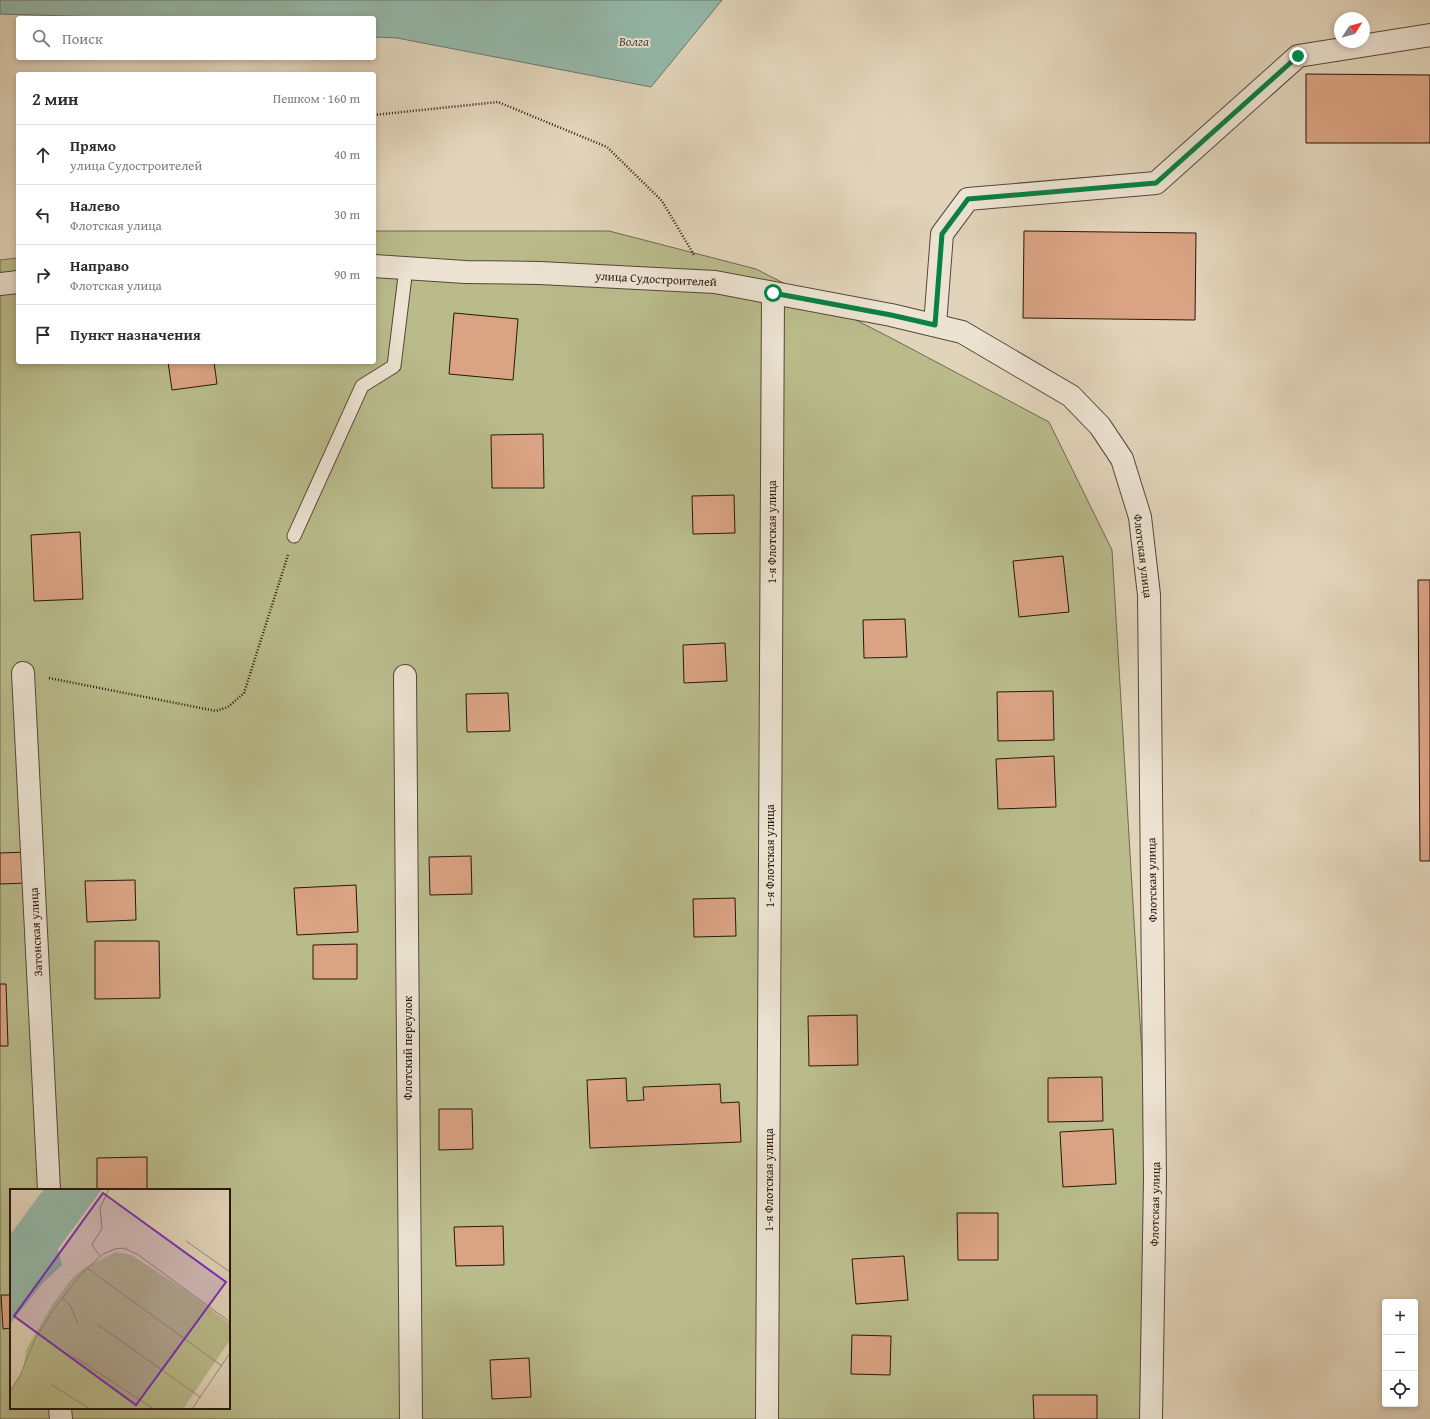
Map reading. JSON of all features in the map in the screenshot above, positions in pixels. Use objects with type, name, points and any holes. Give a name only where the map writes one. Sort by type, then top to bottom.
[{"type":"street","points":[[935,325],[942,234],[968,199],[1156,183],[1298,56],[1430,35]]},
{"type":"street","name":"улица Судостроителей","points":[[376,266],[465,272],[540,273],[710,281],[891,315],[935,325]]},
{"type":"street","points":[[0,284],[16,282]]},
{"type":"street","name":"1-я Флотская улица","points":[[767,1419],[773,293]]},
{"type":"street","name":"Флотская улица","points":[[935,325],[962,332],[1071,396],[1100,426],[1122,459],[1140,517],[1149,595],[1155,1179],[1151,1419]]},
{"type":"street","name":"Затонская улица","points":[[22,673],[49,1189]]},
{"type":"street","name":"Флотский переулок","points":[[405,676],[411,1419]]},
{"type":"street","points":[[60,1409],[61,1419]]},
{"type":"lane","points":[[294,536],[362,386],[394,366],[406,268]]},
{"type":"path","points":[[376,115],[498,102],[607,147],[662,201],[710,281]]},
{"type":"path","points":[[22,673],[216,711],[228,707],[244,693],[294,536]]},
{"type":"green space","points":[[376,231],[609,231],[756,269],[893,339],[1049,422],[1112,550],[1148,1156],[1141,1419],[0,1419],[0,260],[16,258],[16,364],[376,364]]},
{"type":"water","name":"Волга","points":[[0,0],[722,0],[651,87],[397,38],[376,37],[376,16],[68,16],[0,14]]},
{"type":"building","points":[[1306,74],[1430,75],[1430,143],[1306,143]]},
{"type":"building","points":[[1024,231],[1196,233],[1195,320],[1023,318]]},
{"type":"building","points":[[454,313],[518,319],[513,380],[449,374]]},
{"type":"building","points":[[168,364],[214,364],[217,384],[172,390]]},
{"type":"building","points":[[543,434],[544,488],[492,488],[491,435]]},
{"type":"building","points":[[734,495],[735,533],[693,534],[692,496]]},
{"type":"building","points":[[80,532],[83,599],[34,601],[31,535]]},
{"type":"building","points":[[1063,556],[1069,612],[1019,617],[1013,561]]},
{"type":"building","points":[[1418,580],[1430,580],[1430,861],[1420,861]]},
{"type":"building","points":[[905,619],[907,657],[864,658],[863,620]]},
{"type":"building","points":[[725,643],[727,681],[684,683],[683,645]]},
{"type":"building","points":[[1053,691],[1054,740],[998,741],[997,692]]},
{"type":"building","points":[[508,693],[510,731],[467,732],[466,694]]},
{"type":"building","points":[[1054,756],[1056,807],[998,809],[996,759]]},
{"type":"building","points":[[28,852],[28,883],[0,884],[0,853]]},
{"type":"building","points":[[471,856],[472,894],[430,895],[429,857]]},
{"type":"building","points":[[135,880],[136,920],[87,922],[85,881]]},
{"type":"building","points":[[356,885],[358,932],[297,935],[294,888]]},
{"type":"building","points":[[735,898],[736,936],[694,937],[693,899]]},
{"type":"building","points":[[95,941],[159,941],[160,998],[95,999]]},
{"type":"building","points":[[357,944],[357,979],[313,979],[313,945]]},
{"type":"building","points":[[0,984],[6,984],[8,1046],[0,1046]]},
{"type":"building","points":[[857,1015],[858,1065],[809,1066],[808,1016]]},
{"type":"building","points":[[1102,1077],[1103,1121],[1048,1122],[1048,1078]]},
{"type":"building","points":[[626,1078],[627,1101],[644,1100],[643,1087],[720,1084],[721,1103],[739,1102],[741,1142],[590,1148],[587,1080]]},
{"type":"building","points":[[439,1109],[472,1109],[473,1149],[439,1150]]},
{"type":"building","points":[[1113,1129],[1116,1184],[1063,1187],[1060,1132]]},
{"type":"building","points":[[147,1157],[147,1189],[97,1189],[97,1158]]},
{"type":"building","points":[[957,1213],[998,1213],[998,1260],[958,1260]]},
{"type":"building","points":[[503,1226],[504,1265],[456,1266],[454,1227]]},
{"type":"building","points":[[904,1256],[908,1300],[856,1304],[852,1259]]},
{"type":"building","points":[[1,1295],[10,1295],[10,1328],[3,1329]]},
{"type":"building","points":[[852,1335],[891,1336],[890,1375],[851,1374]]},
{"type":"building","points":[[529,1358],[531,1397],[492,1399],[490,1360]]},
{"type":"building","points":[[1033,1395],[1097,1395],[1097,1419],[1034,1419]]},
{"type":"route","points":[[773,293],[891,315],[935,325],[942,234],[968,199],[1156,183],[1298,56]]}]
